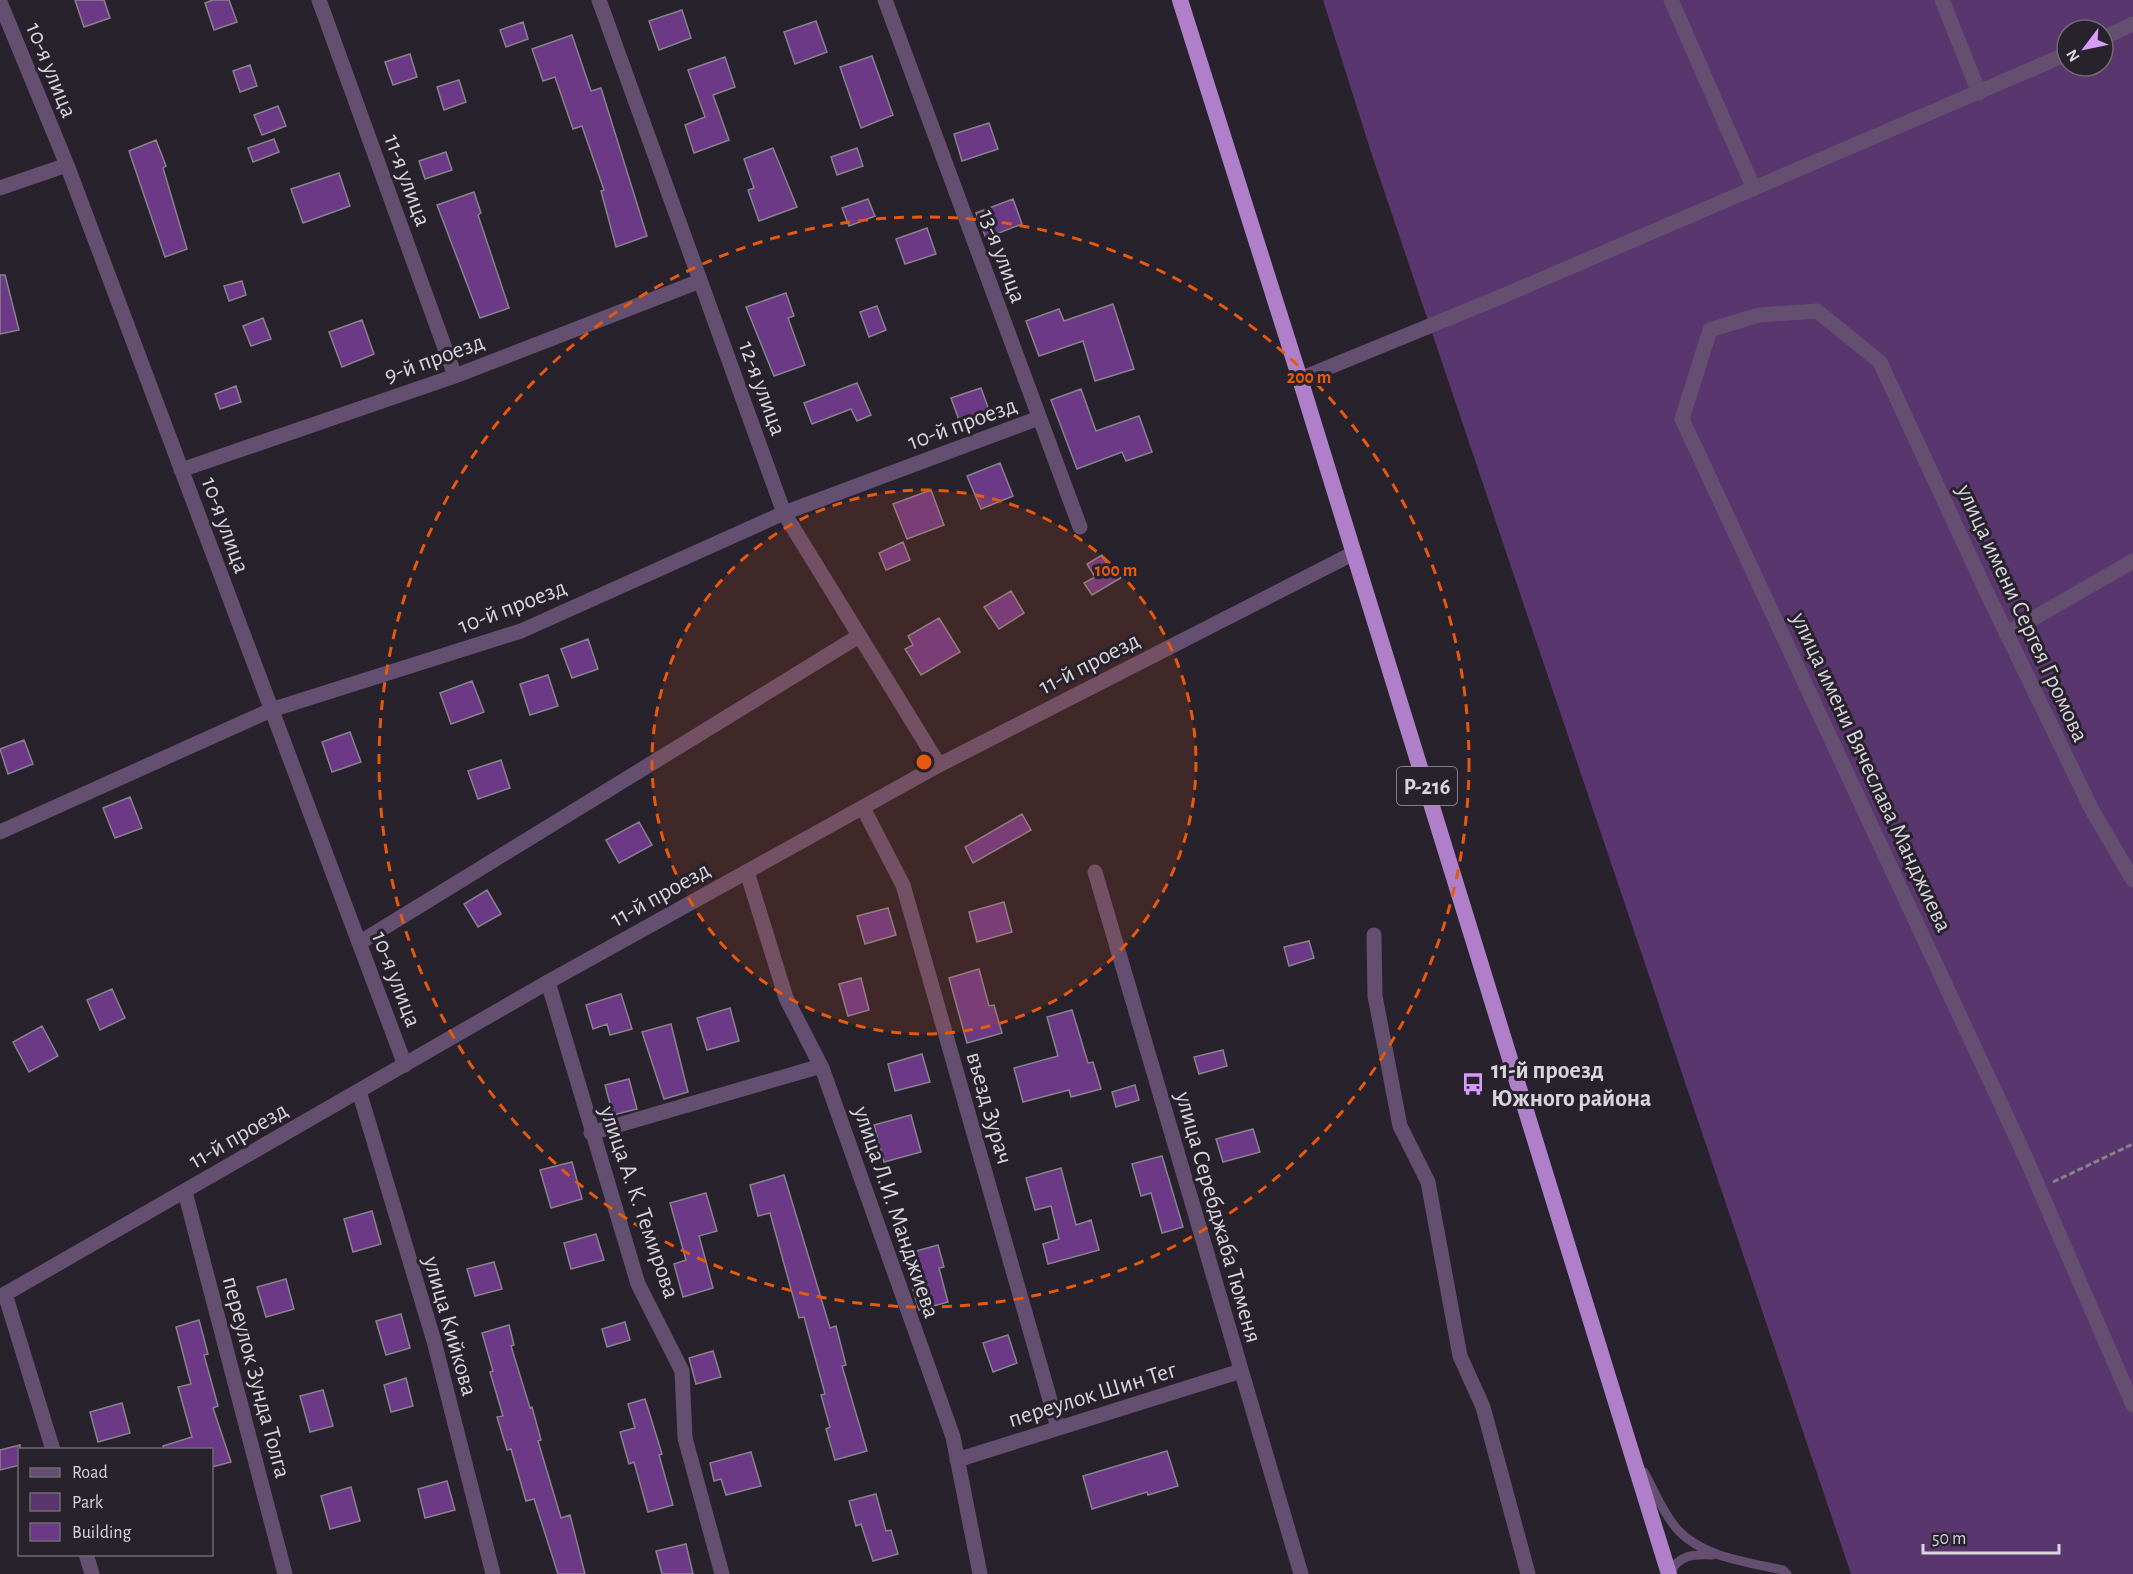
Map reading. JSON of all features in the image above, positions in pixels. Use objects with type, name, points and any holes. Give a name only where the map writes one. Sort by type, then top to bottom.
[{"type":"highway","name":"Р-216","points":[[1180,0],[1354,553],[1627,1443],[1670,1574]]},
{"type":"street","name":"11-я улица","points":[[319,0],[454,376]]},
{"type":"street","name":"12-я улица","points":[[599,0],[784,513],[939,765]]},
{"type":"street","name":"13-я улица","points":[[885,0],[1080,528]]},
{"type":"street","points":[[1671,0],[1754,189]]},
{"type":"street","points":[[1942,0],[1979,93]]},
{"type":"street","name":"10-я улица","points":[[0,2],[67,165],[405,1065]]},
{"type":"street","points":[[2115,32],[2133,24]]},
{"type":"street","points":[[1300,379],[1754,189],[2055,59]]},
{"type":"street","points":[[0,188],[67,165]]},
{"type":"street","name":"9-й проезд","points":[[181,470],[454,376],[700,281]]},
{"type":"street","name":"улица имени Вячеслава Манджиева","points":[[1880,362],[1817,311],[1759,315],[1710,330],[1682,419],[1877,835],[2039,1189],[2133,1405]]},
{"type":"street","name":"улица имени Сергея Громова","points":[[1880,362],[2006,634],[2092,810],[2133,880]]},
{"type":"street","name":"10-й проезд","points":[[0,832],[271,710],[521,631],[784,513],[1039,418]]},
{"type":"street","name":"11-й проезд","points":[[3,1296],[548,982],[939,765],[1354,553]]},
{"type":"street","points":[[2006,634],[2133,561]]},
{"type":"street","points":[[359,943],[859,636]]},
{"type":"street","name":"въезд Зурач","points":[[863,808],[903,885],[1058,1428]]},
{"type":"street","name":"улица Л.И. Манджиева","points":[[747,872],[786,998],[821,1066],[953,1437],[980,1574]]},
{"type":"street","name":"улица Серебджаба Тюменя","points":[[1095,872],[1241,1371],[1296,1573]]},
{"type":"street","points":[[1374,934],[1375,996],[1400,1126],[1428,1182],[1460,1356],[1483,1407],[1528,1574]]},
{"type":"street","name":"улица А. К. Темирова","points":[[548,982],[591,1133],[638,1284],[682,1371],[685,1438],[722,1574]]},
{"type":"street","points":[[591,1133],[821,1066]]},
{"type":"street","name":"улица Кийкова","points":[[360,1091],[434,1341],[493,1574]]},
{"type":"street","name":"переулок Зунда Толга","points":[[185,1192],[285,1574]]},
{"type":"street","points":[[3,1296],[53,1448]]},
{"type":"street","name":"переулок Шин Тег","points":[[957,1460],[1241,1371]]},
{"type":"street","points":[[87,1556],[92,1574]]},
{"type":"lane","points":[[1627,1443],[1675,1527],[1689,1541],[1719,1555]]},
{"type":"lane","points":[[1670,1574],[1674,1563],[1697,1554],[1719,1555],[1783,1570],[1787,1574]]},
{"type":"path","points":[[2039,1189],[2133,1144]]},
{"type":"green space","points":[[1323,0],[2133,0],[2133,1574],[1851,1574],[1371,152]]},
{"type":"building","points":[[75,0],[104,0],[110,18],[84,27]]},
{"type":"building","points":[[213,0],[229,0],[237,22],[214,30],[205,3]]},
{"type":"building","points":[[682,10],[691,38],[659,50],[649,21]]},
{"type":"building","points":[[816,21],[827,52],[795,64],[784,32]]},
{"type":"building","points":[[523,22],[528,39],[506,47],[500,30]]},
{"type":"building","points":[[572,35],[591,91],[601,88],[647,236],[616,247],[601,191],[604,190],[582,126],[573,129],[555,77],[543,81],[532,49]]},
{"type":"building","points":[[410,54],[417,77],[393,85],[385,62]]},
{"type":"building","points":[[872,56],[893,115],[861,128],[840,67]]},
{"type":"building","points":[[725,57],[735,87],[713,95],[729,140],[694,153],[685,125],[705,117],[688,70]]},
{"type":"building","points":[[250,65],[257,86],[240,92],[233,71]]},
{"type":"building","points":[[459,80],[466,102],[444,110],[437,87]]},
{"type":"building","points":[[278,106],[286,126],[262,135],[254,115]]},
{"type":"building","points":[[989,123],[998,149],[962,161],[954,134]]},
{"type":"building","points":[[274,139],[279,152],[253,162],[248,148]]},
{"type":"building","points":[[156,140],[166,166],[163,168],[187,249],[165,257],[129,151]]},
{"type":"building","points":[[773,148],[797,207],[759,221],[748,190],[754,188],[744,159]]},
{"type":"building","points":[[857,148],[863,166],[837,175],[831,157]]},
{"type":"building","points":[[446,152],[452,170],[425,179],[419,161]]},
{"type":"building","points":[[339,173],[350,206],[303,223],[291,189]]},
{"type":"building","points":[[474,192],[481,213],[478,215],[509,308],[480,318],[437,205]]},
{"type":"building","points":[[868,199],[875,216],[849,226],[842,208]]},
{"type":"building","points":[[1013,199],[1022,224],[986,238],[976,213]]},
{"type":"building","points":[[927,228],[936,254],[905,264],[896,239]]},
{"type":"building","points":[[0,275],[5,275],[19,330],[0,334]]},
{"type":"building","points":[[242,281],[246,295],[229,301],[224,286]]},
{"type":"building","points":[[786,293],[794,316],[788,318],[805,365],[774,376],[746,307]]},
{"type":"building","points":[[1113,304],[1134,369],[1095,381],[1083,341],[1039,356],[1026,321],[1059,309],[1064,321]]},
{"type":"building","points":[[877,306],[886,330],[869,337],[860,312]]},
{"type":"building","points":[[263,318],[271,339],[251,346],[243,326]]},
{"type":"building","points":[[362,320],[374,354],[342,367],[329,332]]},
{"type":"building","points":[[857,383],[871,415],[857,421],[851,409],[812,424],[804,403]]},
{"type":"building","points":[[236,386],[241,402],[220,409],[215,394]]},
{"type":"building","points":[[981,388],[990,413],[960,423],[951,398]]},
{"type":"building","points":[[1081,389],[1096,431],[1139,416],[1152,452],[1126,461],[1122,452],[1077,469],[1051,400]]},
{"type":"building","points":[[1000,463],[1013,496],[981,509],[967,476]]},
{"type":"building","points":[[931,490],[944,525],[907,539],[893,504]]},
{"type":"building","points":[[903,542],[910,560],[886,570],[879,553]]},
{"type":"building","points":[[1102,555],[1109,568],[1116,564],[1124,576],[1092,595],[1084,583],[1095,577],[1087,564]]},
{"type":"building","points":[[1011,591],[1024,613],[999,629],[984,607]]},
{"type":"building","points":[[939,618],[960,652],[921,675],[905,649],[913,645],[908,636]]},
{"type":"building","points":[[588,639],[598,669],[572,678],[561,649]]},
{"type":"building","points":[[548,675],[558,706],[530,715],[520,684]]},
{"type":"building","points":[[472,681],[484,712],[451,724],[440,693]]},
{"type":"building","points":[[350,732],[361,762],[332,772],[322,742]]},
{"type":"building","points":[[24,740],[33,764],[8,774],[0,749]]},
{"type":"building","points":[[501,760],[510,788],[478,799],[468,771]]},
{"type":"building","points":[[130,797],[142,828],[115,838],[103,808]]},
{"type":"building","points":[[1022,814],[1031,830],[973,863],[965,847]]},
{"type":"building","points":[[639,822],[652,845],[619,863],[606,840]]},
{"type":"building","points":[[487,890],[501,914],[478,927],[464,904]]},
{"type":"building","points":[[1004,902],[1012,932],[977,942],[969,912]]},
{"type":"building","points":[[888,908],[896,935],[865,944],[857,916]]},
{"type":"building","points":[[1309,941],[1314,958],[1289,966],[1284,947]]},
{"type":"building","points":[[979,969],[989,1006],[994,1005],[1002,1033],[967,1043],[949,978]]},
{"type":"building","points":[[861,978],[869,1010],[848,1016],[839,984]]},
{"type":"building","points":[[112,989],[125,1018],[100,1030],[87,1000]]},
{"type":"building","points":[[621,994],[632,1029],[610,1035],[607,1024],[593,1029],[586,1005]]},
{"type":"building","points":[[730,1008],[739,1041],[707,1050],[697,1018]]},
{"type":"building","points":[[1072,1010],[1088,1063],[1093,1062],[1101,1089],[1071,1097],[1069,1090],[1023,1102],[1014,1068],[1058,1056],[1047,1017]]},
{"type":"building","points":[[671,1024],[688,1092],[664,1099],[642,1032]]},
{"type":"building","points":[[42,1026],[58,1056],[29,1072],[13,1042]]},
{"type":"building","points":[[1223,1050],[1227,1066],[1199,1074],[1194,1057]]},
{"type":"building","points":[[922,1054],[930,1082],[895,1091],[888,1064]]},
{"type":"building","points":[[629,1079],[637,1109],[613,1115],[605,1085]]},
{"type":"building","points":[[1135,1085],[1139,1100],[1116,1107],[1112,1092]]},
{"type":"building","points":[[911,1115],[921,1152],[884,1162],[874,1125]]},
{"type":"building","points":[[1253,1129],[1260,1152],[1223,1162],[1216,1139]]},
{"type":"building","points":[[1162,1156],[1183,1227],[1162,1233],[1151,1193],[1141,1196],[1132,1164]]},
{"type":"building","points":[[572,1162],[582,1199],[551,1208],[540,1170]]},
{"type":"building","points":[[1061,1168],[1076,1225],[1091,1220],[1099,1250],[1048,1264],[1043,1244],[1059,1239],[1051,1206],[1035,1210],[1026,1178]]},
{"type":"building","points":[[784,1175],[830,1328],[836,1326],[846,1365],[842,1366],[867,1451],[835,1460],[826,1429],[830,1427],[821,1395],[825,1394],[804,1317],[799,1318],[770,1213],[758,1216],[750,1185]]},
{"type":"building","points":[[706,1193],[717,1231],[699,1236],[713,1288],[683,1297],[674,1264],[686,1260],[670,1203]]},
{"type":"building","points":[[372,1211],[381,1244],[353,1252],[344,1219]]},
{"type":"building","points":[[596,1234],[604,1260],[571,1269],[564,1243]]},
{"type":"building","points":[[938,1245],[944,1267],[939,1268],[948,1302],[919,1310],[912,1286],[918,1285],[909,1253]]},
{"type":"building","points":[[494,1262],[502,1289],[475,1296],[467,1269]]},
{"type":"building","points":[[286,1279],[294,1309],[266,1317],[257,1287]]},
{"type":"building","points":[[401,1314],[410,1348],[386,1355],[376,1321]]},
{"type":"building","points":[[199,1320],[208,1354],[204,1355],[218,1406],[213,1408],[231,1462],[213,1467],[213,1448],[164,1448],[163,1446],[192,1437],[178,1387],[191,1384],[176,1327]]},
{"type":"building","points":[[625,1322],[630,1340],[607,1347],[602,1329]]},
{"type":"building","points":[[509,1325],[514,1345],[511,1346],[530,1408],[532,1407],[541,1440],[538,1441],[561,1518],[570,1515],[585,1574],[558,1574],[534,1499],[526,1501],[511,1449],[507,1450],[497,1417],[503,1416],[490,1372],[493,1371],[482,1333]]},
{"type":"building","points":[[1008,1335],[1017,1363],[993,1372],[983,1343]]},
{"type":"building","points":[[713,1351],[721,1377],[696,1384],[689,1358]]},
{"type":"building","points":[[406,1378],[413,1406],[391,1412],[384,1385]]},
{"type":"building","points":[[323,1390],[333,1426],[310,1432],[300,1396]]},
{"type":"building","points":[[645,1399],[662,1454],[659,1455],[673,1505],[648,1512],[634,1462],[629,1464],[620,1432],[635,1428],[628,1404]]},
{"type":"building","points":[[122,1403],[130,1433],[98,1442],[90,1412]]},
{"type":"building","points":[[20,1445],[18,1466],[0,1470],[0,1450]]},
{"type":"building","points":[[1167,1451],[1178,1486],[1148,1495],[1147,1492],[1092,1509],[1083,1476]]},
{"type":"building","points":[[751,1452],[761,1486],[726,1495],[721,1479],[714,1481],[710,1463]]},
{"type":"building","points":[[447,1481],[455,1510],[425,1518],[418,1489]]},
{"type":"building","points":[[351,1487],[360,1521],[330,1529],[321,1496]]},
{"type":"building","points":[[876,1494],[886,1531],[891,1530],[898,1554],[873,1561],[861,1524],[856,1526],[849,1501]]},
{"type":"building","points":[[686,1544],[693,1574],[662,1574],[656,1551]]},
{"type":"place","name":"11-й проезд Южного района","points":[[1473,1084]]}]
